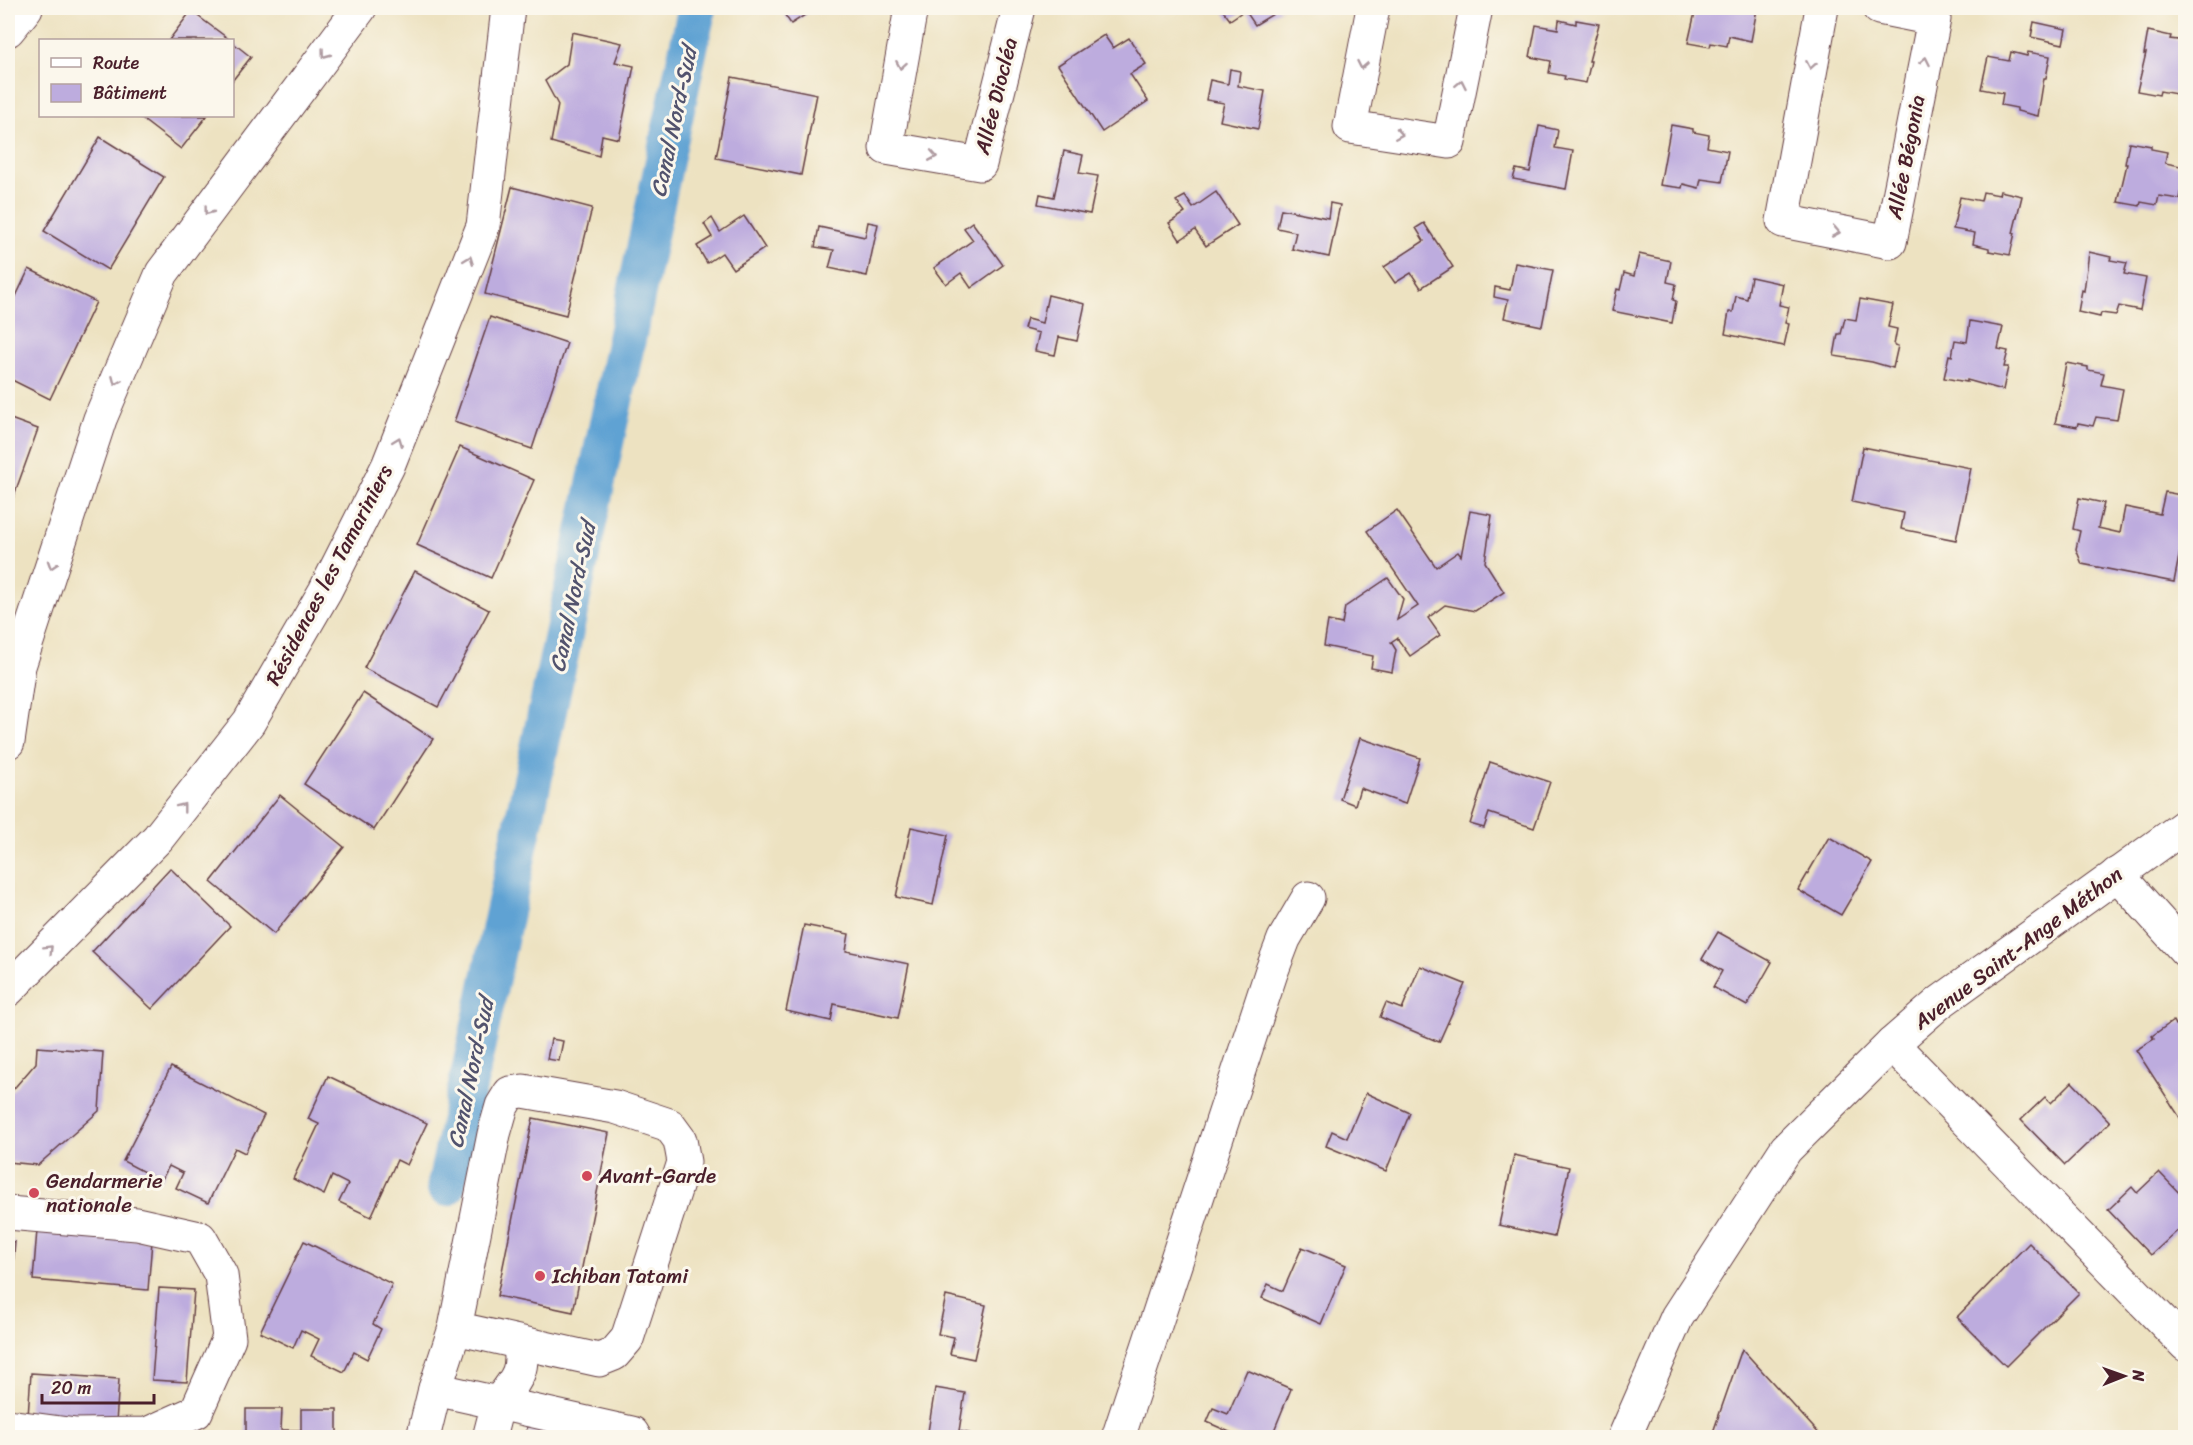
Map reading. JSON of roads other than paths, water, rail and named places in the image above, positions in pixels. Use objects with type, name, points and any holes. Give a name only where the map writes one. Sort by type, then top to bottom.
[{"type":"street","points":[[8,30],[26,8]]},
{"type":"street","points":[[8,742],[19,666],[100,419],[162,273],[360,8]]},
{"type":"street","name":"Résidences les Tamariniers","points":[[8,990],[158,838],[249,722],[325,591],[388,466],[483,226],[508,8]]},
{"type":"street","name":"Allée Diocléa","points":[[911,8],[886,148],[980,164],[1018,8]]},
{"type":"street","points":[[1373,8],[1350,127],[1449,142],[1476,8]]},
{"type":"street","name":"Allée Bégonia","points":[[1822,8],[1783,221],[1890,242],[1934,19],[1879,8]]},
{"type":"street","name":"Avenue Saint-Ange Méthon","points":[[1623,1437],[1677,1317],[1785,1149],[1892,1044],[1939,1003],[2186,825]]},
{"type":"street","points":[[2117,874],[2186,951]]},
{"type":"street","points":[[1118,1437],[1271,973],[1284,939],[1308,898]]},
{"type":"street","points":[[1892,1044],[2186,1344]]},
{"type":"street","points":[[423,1437],[435,1389],[455,1328],[494,1134],[502,1106],[510,1094],[523,1091],[615,1107],[669,1125],[680,1140],[684,1162],[627,1339],[614,1354],[599,1360],[455,1328]]},
{"type":"street","points":[[8,1213],[137,1224],[200,1238],[221,1275],[229,1338],[196,1412],[147,1434],[76,1435],[8,1426]]},
{"type":"street","points":[[489,1437],[498,1403],[521,1371],[522,1356],[519,1342]]},
{"type":"street","points":[[435,1389],[632,1433],[635,1437]]},
{"type":"waterway","name":"Canal Nord-Sud","points":[[446,1187],[697,8]]},
{"type":"place","name":"Avant-Garde","points":[[587,1176]]},
{"type":"place","name":"Gendarmerie nationale","points":[[34,1193]]},
{"type":"place","name":"Ichiban Tatami","points":[[540,1276]]}]
